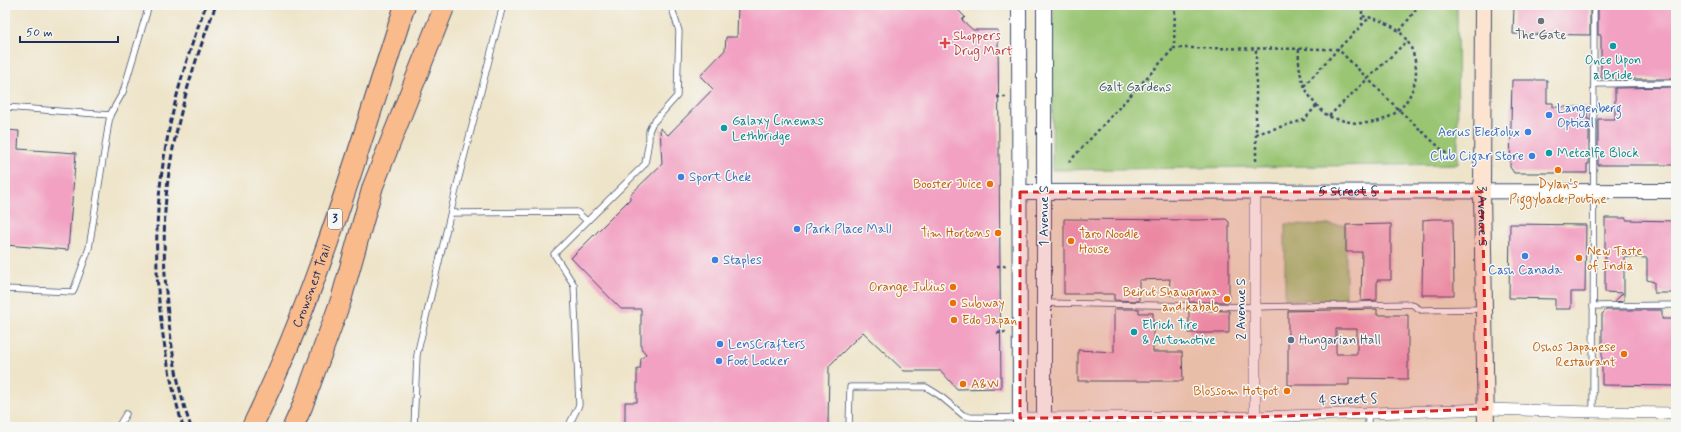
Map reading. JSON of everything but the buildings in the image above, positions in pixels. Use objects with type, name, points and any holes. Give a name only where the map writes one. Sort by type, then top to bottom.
[{"type":"highway","name":"Crowsnest Trail","points":[[252,427],[272,387],[321,263],[404,5]]},
{"type":"highway","name":"Crowsnest Trail","points":[[283,427],[303,381],[373,186],[432,5]]},
{"type":"highway","points":[[293,427],[302,407],[341,300],[373,186],[445,5]]},
{"type":"highway","points":[[239,427],[321,263]]},
{"type":"main road","name":"3 Avenue S","points":[[1483,5],[1482,192],[1487,409],[1486,427]]},
{"type":"street","name":"1 Avenue S","points":[[1019,5],[1020,423]]},
{"type":"street","name":"1 Avenue S","points":[[1044,5],[1044,423]]},
{"type":"street","name":"5 Street S","points":[[1020,192],[1676,192]]},
{"type":"street","name":"2 Avenue S","points":[[1255,192],[1255,422]]},
{"type":"street","name":"4 Street S","points":[[1020,423],[1255,422],[1368,413],[1487,409],[1676,413]]},
{"type":"lane","points":[[5,289],[73,292],[90,248],[110,115],[123,92],[149,5]]},
{"type":"lane","points":[[414,427],[416,361],[503,5]]},
{"type":"lane","points":[[568,427],[579,404],[574,285],[554,254],[645,164],[649,131],[652,124],[677,96],[679,31],[671,5]]},
{"type":"lane","points":[[1593,412],[1594,5]]},
{"type":"lane","points":[[1594,84],[1676,83]]},
{"type":"lane","points":[[5,107],[110,115]]},
{"type":"lane","points":[[451,213],[577,212],[587,221]]},
{"type":"lane","points":[[1044,303],[1255,307],[1411,304],[1421,310],[1484,309]]},
{"type":"lane","points":[[1593,306],[1676,305]]},
{"type":"lane","points":[[849,427],[850,387],[926,388],[939,395],[963,415],[1020,423]]},
{"type":"lane","points":[[1368,413],[1368,427]]},
{"type":"lane","points":[[118,427],[126,414]]},
{"type":"path","points":[[1070,162],[1174,48],[1175,5]]},
{"type":"path","points":[[1362,5],[1362,25]]},
{"type":"path","points":[[1400,31],[1420,5]]},
{"type":"path","points":[[1298,49],[1300,77],[1304,86],[1316,105],[1329,116],[1347,122],[1365,124],[1383,120],[1399,110],[1410,97],[1416,80],[1416,62],[1407,41],[1400,31],[1385,21],[1362,16]]},
{"type":"path","points":[[1304,86],[1370,17]]},
{"type":"path","points":[[1329,116],[1407,41]]},
{"type":"path","points":[[1174,48],[1338,49],[1399,110],[1454,160]]},
{"type":"path","points":[[1256,48],[1256,161]]},
{"type":"path","points":[[997,97],[1008,97]]},
{"type":"path","points":[[1256,134],[1304,120],[1316,105]]},
{"type":"path","points":[[997,266],[1008,266]]},
{"type":"path","points":[[997,333],[1008,332]]},
{"type":"highlighted area","points":[[1020,192],[1482,192],[1487,409],[1255,417],[1020,418]]},
{"type":"green space","name":"Galt Gardens","points":[[1053,5],[1457,5],[1458,164],[1052,170]]},
{"type":"green space","points":[[1285,224],[1346,225],[1346,300],[1285,300]]},
{"type":"railway","points":[[183,427],[169,372],[161,318],[157,266],[158,214],[163,163],[173,111],[187,59],[206,5]]},
{"type":"railway","points":[[191,427],[178,380],[170,332],[165,272],[165,211],[167,185],[176,132],[198,54],[216,5]]},
{"type":"place","name":"The Gate","points":[[1541,21]]},
{"type":"place","name":"Shoppers Drug Mart","points":[[945,43]]},
{"type":"place","name":"Once Upon a Bride","points":[[1613,46]]},
{"type":"place","name":"Langenberg Optical","points":[[1549,115]]},
{"type":"place","name":"Galaxy Cinemas Lethbridge","points":[[724,128]]},
{"type":"place","name":"Aerus Electolux","points":[[1528,132]]},
{"type":"place","name":"Metcalfe Block","points":[[1549,153]]},
{"type":"place","name":"Club Cigar Store","points":[[1532,156]]},
{"type":"place","name":"Dylan's Piggyback Poutine","points":[[1558,170]]},
{"type":"place","name":"Sport Chek","points":[[681,177]]},
{"type":"place","name":"Booster Juice","points":[[990,184]]},
{"type":"place","name":"Park Place Mall","points":[[797,229]]},
{"type":"place","name":"Tim Hortons","points":[[998,233]]},
{"type":"place","name":"Taro Noodle House","points":[[1071,241]]},
{"type":"place","name":"Cash Canada","points":[[1525,256]]},
{"type":"place","name":"New Taste of India","points":[[1579,258]]},
{"type":"place","name":"Staples","points":[[715,260]]},
{"type":"place","name":"Orange Julius","points":[[953,287]]},
{"type":"place","name":"Beirut Shawarma and kabab","points":[[1227,299]]},
{"type":"place","name":"Subway","points":[[953,303]]},
{"type":"place","name":"Edo Japan","points":[[954,320]]},
{"type":"place","name":"Elrich Tire & Automotive","points":[[1134,332]]},
{"type":"place","name":"Hungarian Hall","points":[[1291,340]]},
{"type":"place","name":"LensCrafters","points":[[720,344]]},
{"type":"place","name":"Oshos Japanese Restaurant","points":[[1624,354]]},
{"type":"place","name":"Foot Locker","points":[[719,361]]},
{"type":"place","name":"A&W","points":[[963,384]]},
{"type":"place","name":"Blossom Hotpot","points":[[1287,391]]}]
